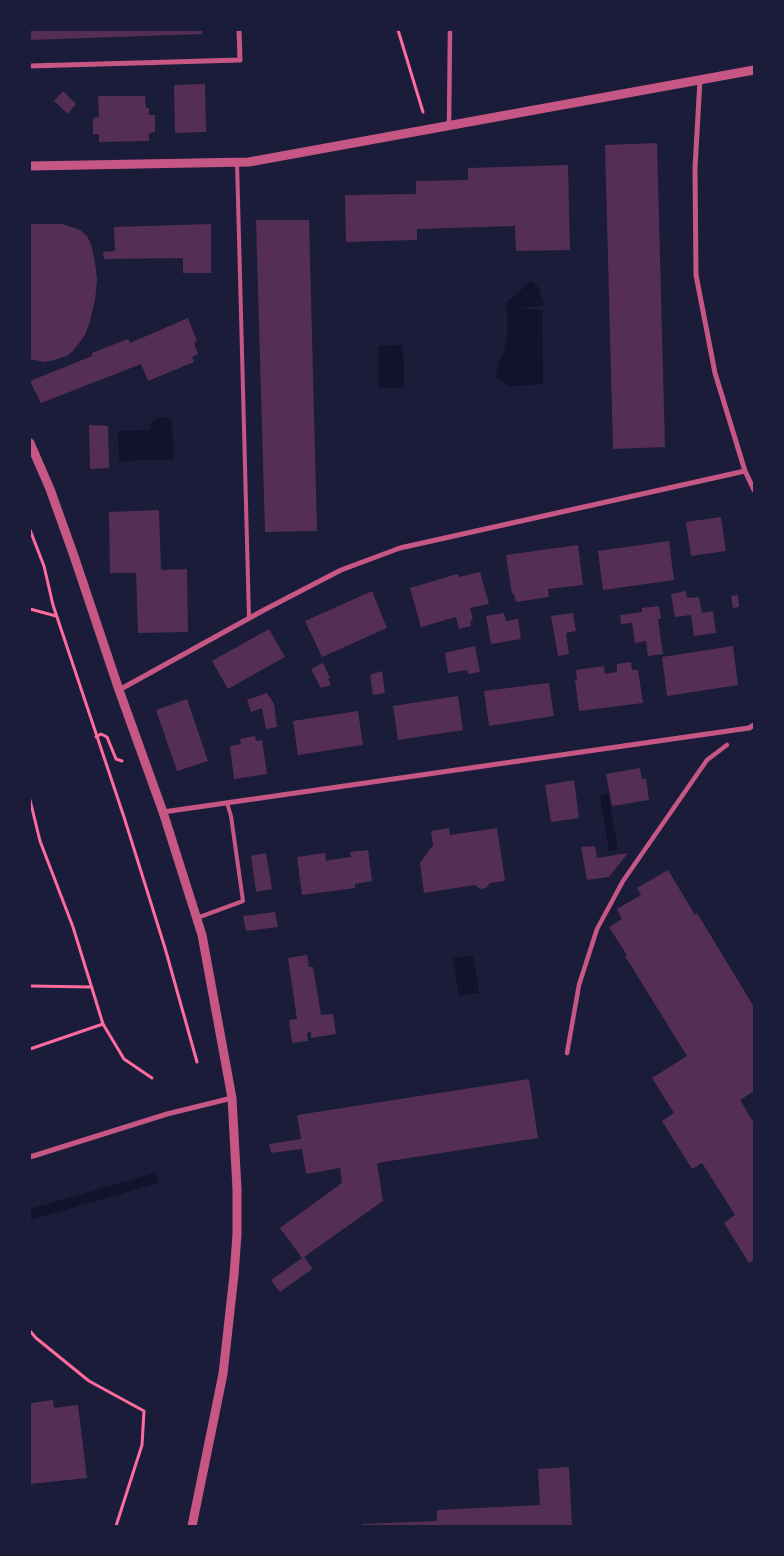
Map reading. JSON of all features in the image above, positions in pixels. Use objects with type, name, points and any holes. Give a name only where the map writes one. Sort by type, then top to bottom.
[{"type":"street","points":[[30,66],[240,60],[240,30]]},
{"type":"street","points":[[449,126],[450,30]]},
{"type":"street","points":[[30,166],[249,162],[754,70]]},
{"type":"street","points":[[700,80],[695,168],[696,275],[715,373],[745,471],[754,490]]},
{"type":"street","points":[[30,443],[50,489],[119,690],[164,812],[197,918],[202,935],[232,1098],[237,1189],[237,1234],[234,1275],[223,1374],[192,1526]]},
{"type":"street","points":[[119,690],[249,618],[341,570],[400,548],[745,471]]},
{"type":"street","points":[[164,812],[749,728],[754,725]]},
{"type":"street","points":[[567,1053],[579,985],[597,929],[623,881],[707,760],[727,745]]},
{"type":"street","points":[[30,1157],[167,1114],[232,1098]]},
{"type":"lane","points":[[237,162],[249,618]]},
{"type":"lane","points":[[197,918],[243,900],[231,816],[227,803]]},
{"type":"path","points":[[398,30],[423,113]]},
{"type":"path","points":[[30,530],[44,566],[56,616],[124,817],[165,948],[197,1062]]},
{"type":"path","points":[[30,609],[56,616]]},
{"type":"path","points":[[96,737],[101,734],[107,737],[116,759],[122,760]]},
{"type":"path","points":[[30,800],[31,813],[40,842],[73,927],[103,1024],[124,1059],[152,1078]]},
{"type":"path","points":[[30,986],[92,987]]},
{"type":"path","points":[[30,1049],[103,1024]]},
{"type":"path","points":[[30,1332],[89,1381],[144,1410],[142,1445],[116,1526]]},
{"type":"shaded area","points":[[531,281],[539,288],[544,305],[517,309],[542,310],[543,384],[510,386],[496,377],[507,336],[508,319],[505,304]]},
{"type":"shaded area","points":[[403,345],[404,387],[379,388],[378,346]]},
{"type":"shaded area","points":[[160,417],[170,419],[172,423],[174,459],[119,461],[118,431],[150,430],[151,422]]},
{"type":"shaded area","points":[[608,794],[618,850],[609,852],[600,796]]},
{"type":"shaded area","points":[[473,955],[479,993],[459,996],[453,958]]},
{"type":"shaded area","points":[[155,1173],[158,1183],[30,1220],[30,1209]]},
{"type":"building","points":[[30,30],[202,30],[202,34],[30,40]]},
{"type":"building","points":[[205,84],[206,132],[175,133],[174,85]]},
{"type":"building","points":[[63,91],[76,104],[68,114],[54,101]]},
{"type":"building","points":[[98,96],[145,96],[149,115],[155,115],[155,132],[149,133],[149,141],[99,142],[99,134],[93,134],[93,118],[99,117]]},
{"type":"building","points":[[657,143],[665,447],[613,449],[605,145]]},
{"type":"building","points":[[568,165],[570,250],[516,251],[515,226],[417,229],[417,240],[346,242],[345,195],[416,194],[416,181],[468,180],[468,168]]},
{"type":"building","points":[[256,220],[309,220],[317,531],[265,532]]},
{"type":"building","points":[[30,224],[63,224],[80,230],[87,236],[91,244],[97,280],[95,300],[85,335],[67,356],[44,362],[30,359]]},
{"type":"building","points":[[211,224],[211,273],[183,273],[183,258],[104,259],[103,252],[115,251],[114,227]]},
{"type":"building","points":[[188,318],[197,341],[194,343],[198,354],[192,357],[194,362],[148,381],[141,364],[41,403],[30,381],[92,356],[92,353],[128,339],[130,343]]},
{"type":"building","points":[[89,425],[108,426],[109,468],[90,469]]},
{"type":"building","points":[[159,510],[161,570],[187,569],[188,632],[138,633],[136,573],[110,573],[109,512]]},
{"type":"building","points":[[721,517],[726,551],[691,556],[686,522]]},
{"type":"building","points":[[669,541],[674,580],[603,590],[598,551]]},
{"type":"building","points":[[578,545],[583,585],[548,589],[549,597],[516,602],[514,594],[512,594],[506,555]]},
{"type":"building","points":[[480,572],[489,604],[470,608],[473,620],[470,621],[471,626],[459,629],[456,617],[421,627],[410,588],[457,574],[460,577]]},
{"type":"building","points":[[372,591],[387,628],[322,657],[305,621]]},
{"type":"building","points":[[686,591],[687,598],[699,597],[702,613],[713,611],[716,633],[694,636],[691,615],[675,617],[671,594]]},
{"type":"building","points":[[738,595],[739,607],[733,608],[731,596]]},
{"type":"building","points":[[659,606],[661,619],[658,619],[663,654],[648,656],[646,641],[635,643],[632,623],[621,624],[620,615],[642,612],[642,608]]},
{"type":"building","points":[[504,613],[506,621],[518,619],[521,639],[491,644],[486,616]]},
{"type":"building","points":[[573,613],[576,631],[566,633],[569,654],[558,656],[551,616]]},
{"type":"building","points":[[269,629],[285,657],[228,689],[212,661]]},
{"type":"building","points":[[475,646],[480,672],[468,674],[467,670],[448,673],[445,653]]},
{"type":"building","points":[[733,646],[738,685],[667,696],[662,657]]},
{"type":"building","points":[[631,662],[632,670],[638,670],[643,703],[579,711],[575,680],[577,680],[576,670],[604,666],[605,674],[617,672],[617,664]]},
{"type":"building","points":[[323,663],[331,685],[321,688],[311,669]]},
{"type":"building","points":[[382,671],[385,693],[373,695],[370,675]]},
{"type":"building","points":[[549,683],[554,716],[489,726],[484,691]]},
{"type":"building","points":[[267,693],[274,704],[277,727],[266,729],[262,708],[251,712],[247,700]]},
{"type":"building","points":[[458,696],[463,730],[398,740],[393,706]]},
{"type":"building","points":[[187,699],[208,761],[177,771],[156,710]]},
{"type":"building","points":[[358,711],[363,745],[298,755],[293,721]]},
{"type":"building","points":[[255,736],[256,741],[262,740],[267,774],[234,779],[230,746],[241,744],[240,739]]},
{"type":"building","points":[[640,768],[642,779],[646,779],[649,800],[612,806],[606,774]]},
{"type":"building","points":[[574,780],[579,818],[551,822],[545,785]]},
{"type":"building","points":[[449,828],[450,835],[497,828],[505,881],[490,883],[486,888],[480,889],[475,885],[424,893],[420,863],[433,845],[431,831]]},
{"type":"building","points":[[595,846],[597,858],[628,853],[609,877],[587,880],[581,847]]},
{"type":"building","points":[[368,850],[372,881],[355,884],[355,888],[302,895],[297,857],[325,853],[326,861],[351,857],[350,852]]},
{"type":"building","points":[[266,853],[272,889],[256,892],[251,856]]},
{"type":"building","points":[[668,870],[695,915],[697,913],[754,1007],[754,1091],[740,1100],[754,1123],[754,1260],[749,1263],[724,1223],[735,1215],[702,1163],[692,1169],[662,1121],[674,1113],[652,1078],[687,1056],[609,927],[622,919],[617,909],[641,895],[637,888]]},
{"type":"building","points":[[275,912],[278,927],[246,931],[243,916]]},
{"type":"building","points":[[307,955],[309,967],[313,967],[321,1015],[333,1014],[336,1034],[311,1038],[311,1032],[307,1033],[308,1041],[292,1043],[289,1020],[297,1019],[288,958]]},
{"type":"building","points":[[529,1079],[538,1138],[377,1163],[383,1201],[304,1257],[312,1268],[311,1270],[280,1292],[271,1280],[302,1258],[280,1228],[342,1183],[340,1168],[306,1174],[302,1149],[271,1153],[269,1144],[301,1139],[297,1115]]},
{"type":"building","points":[[53,1400],[54,1408],[78,1405],[87,1478],[30,1484],[31,1403]]},
{"type":"building","points":[[569,1467],[572,1526],[362,1526],[362,1524],[437,1521],[437,1510],[540,1505],[538,1469]]}]
